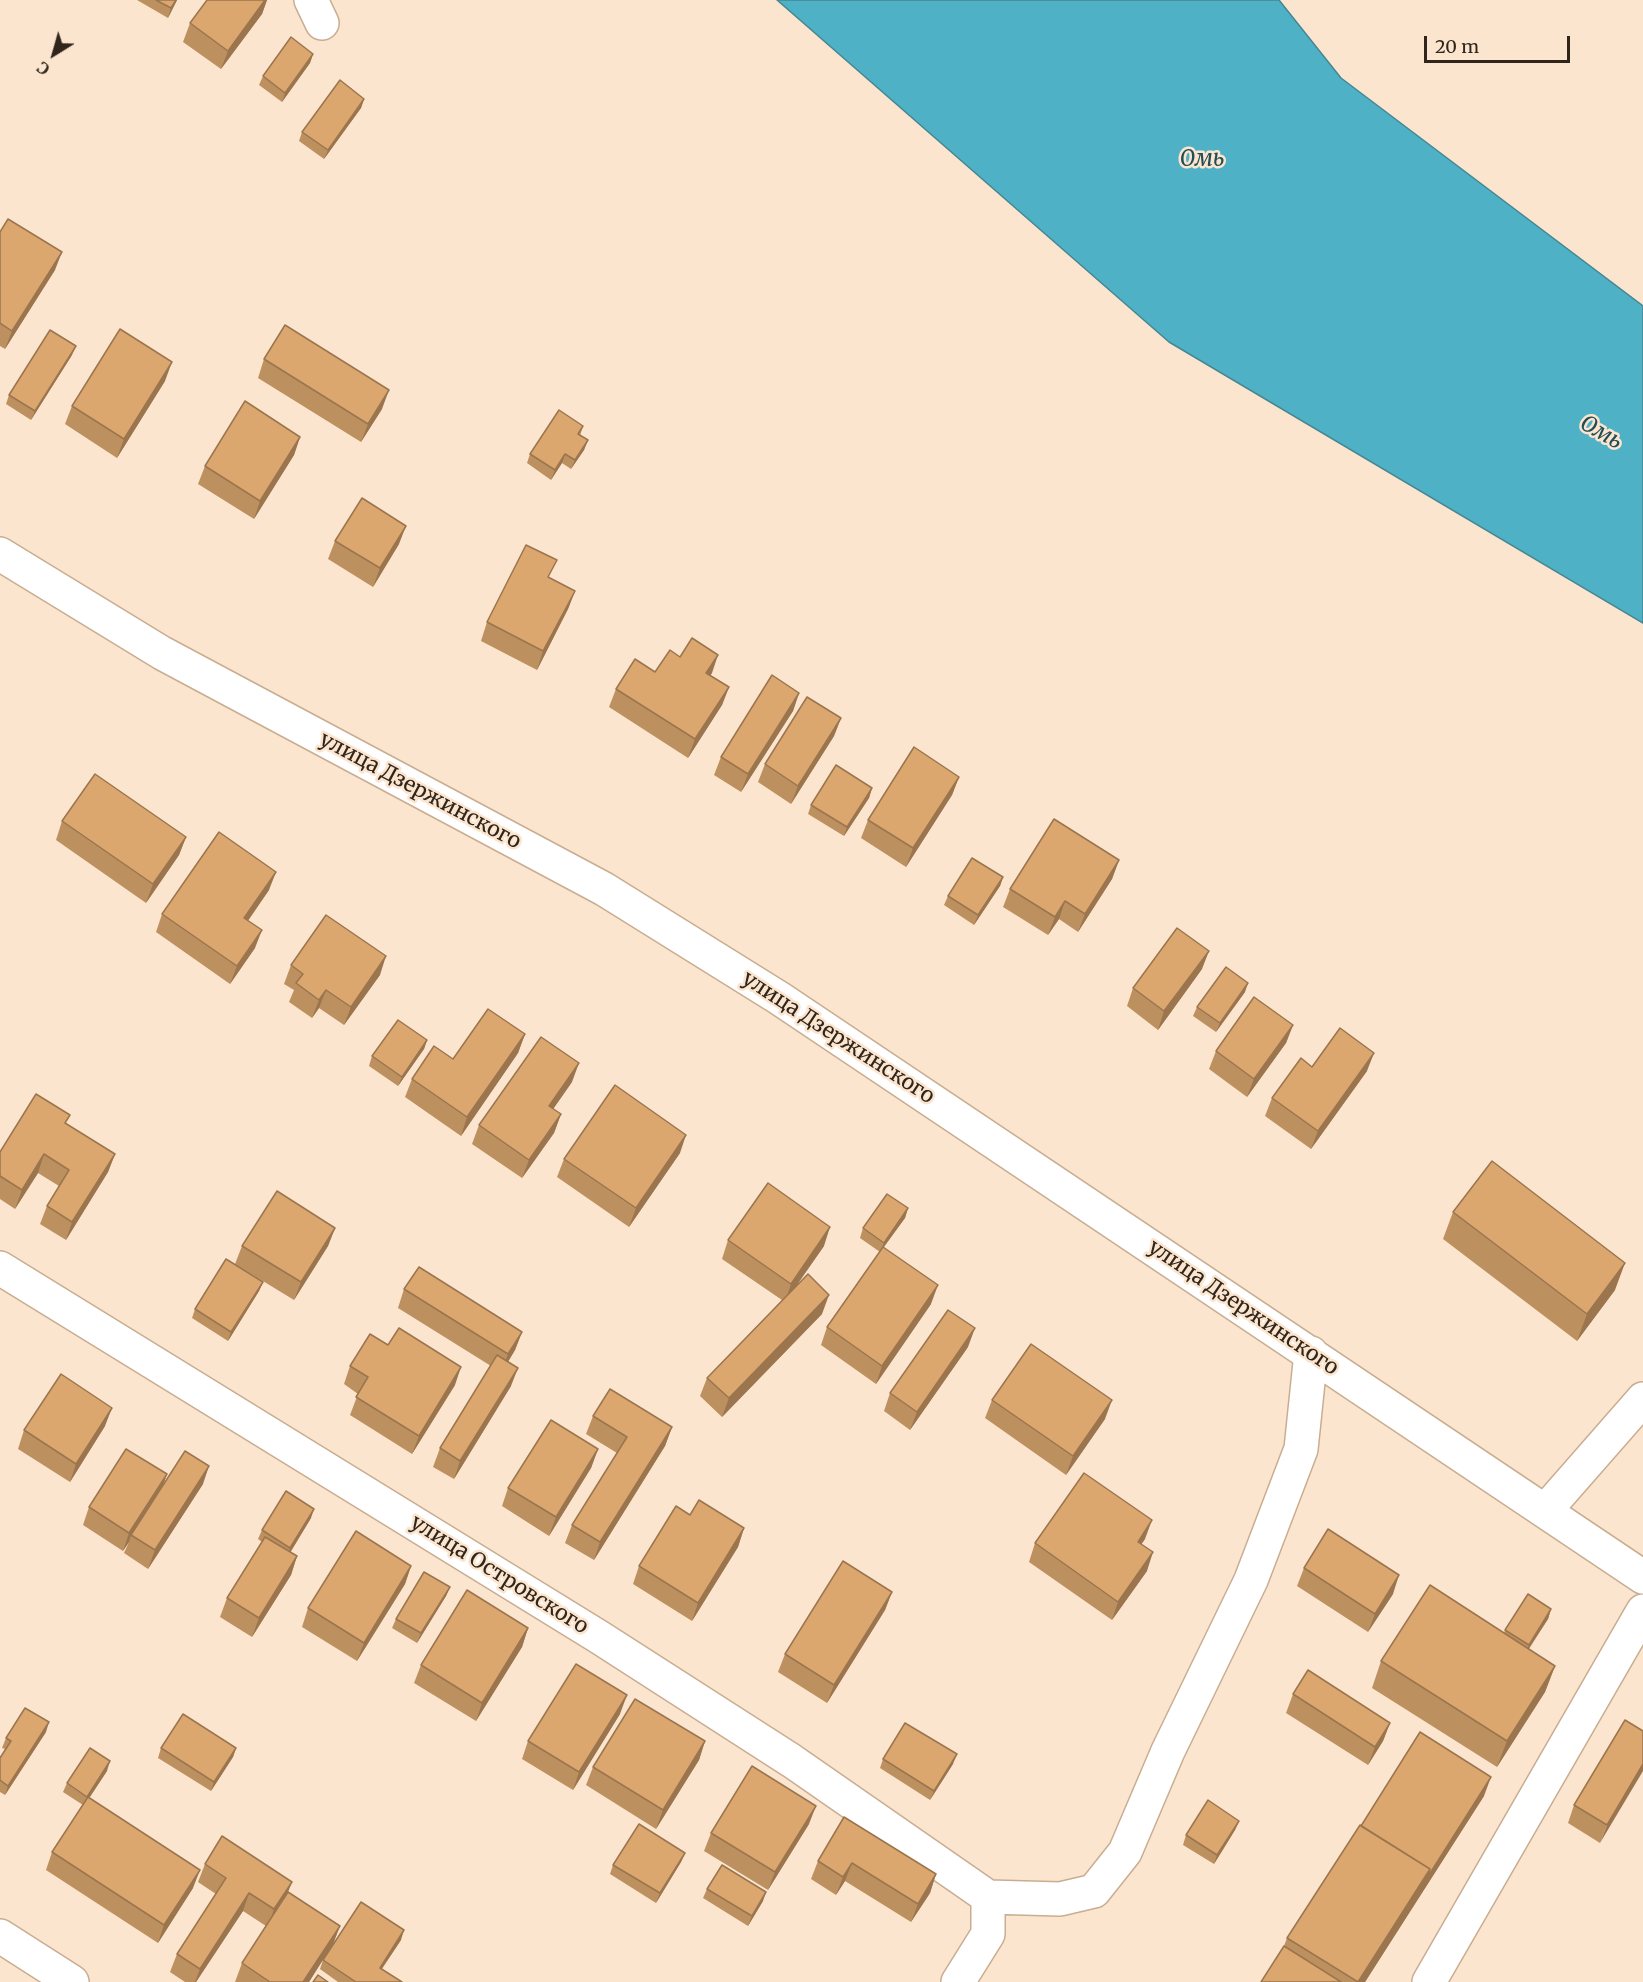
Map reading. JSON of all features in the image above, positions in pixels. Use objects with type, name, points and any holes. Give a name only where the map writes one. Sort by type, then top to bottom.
[{"type":"street","name":"улица Дзержинского","points":[[0,554],[162,653],[604,889],[779,998],[1643,1577]]},
{"type":"street","name":"улица Островского","points":[[0,1268],[599,1637],[792,1761],[988,1897]]},
{"type":"street","points":[[958,1982],[988,1934],[988,1897],[1060,1899],[1094,1891],[1125,1852],[1168,1752],[1251,1580],[1301,1449],[1311,1353]]},
{"type":"street","points":[[1545,1511],[1643,1399]]},
{"type":"street","points":[[1429,1982],[1643,1611]]},
{"type":"street","points":[[0,1936],[72,1982]]},
{"type":"water","name":"Омь","points":[[777,0],[1279,0],[1341,78],[1643,306],[1643,623],[1169,342]]},
{"type":"building","points":[[156,0],[176,0],[171,8]]},
{"type":"building","points":[[207,0],[265,0],[228,51],[190,23]]},
{"type":"building","points":[[291,37],[313,54],[285,93],[263,76]]},
{"type":"building","points":[[340,80],[364,99],[328,150],[302,132]]},
{"type":"building","points":[[8,219],[62,252],[12,331],[0,323],[0,232]]},
{"type":"building","points":[[285,325],[389,390],[368,424],[264,359]]},
{"type":"building","points":[[120,329],[172,362],[124,439],[72,406]]},
{"type":"building","points":[[50,330],[76,346],[35,411],[9,395]]},
{"type":"building","points":[[245,401],[300,437],[260,501],[205,466]]},
{"type":"building","points":[[559,410],[583,426],[578,434],[588,440],[575,460],[565,454],[555,470],[530,454]]},
{"type":"building","points":[[362,498],[406,526],[380,568],[335,541]]},
{"type":"building","points":[[526,545],[557,560],[548,577],[575,591],[543,651],[487,622]]},
{"type":"building","points":[[692,638],[718,655],[706,673],[729,687],[695,739],[616,689],[635,659],[655,672],[670,650],[680,657]]},
{"type":"building","points":[[772,675],[799,693],[748,774],[721,757]]},
{"type":"building","points":[[807,697],[841,718],[798,786],[765,764]]},
{"type":"building","points":[[914,747],[959,777],[913,848],[868,820]]},
{"type":"building","points":[[836,765],[872,788],[847,827],[811,805]]},
{"type":"building","points":[[95,774],[186,837],[153,884],[62,821]]},
{"type":"building","points":[[1054,819],[1119,860],[1085,914],[1065,901],[1055,917],[1010,889]]},
{"type":"building","points":[[219,832],[276,872],[244,918],[262,930],[237,966],[162,914]]},
{"type":"building","points":[[972,858],[1003,877],[978,915],[948,896]]},
{"type":"building","points":[[326,915],[386,956],[351,1007],[326,990],[319,1000],[296,983],[303,974],[291,965]]},
{"type":"building","points":[[1177,928],[1209,951],[1164,1011],[1133,988]]},
{"type":"building","points":[[1226,967],[1248,983],[1220,1023],[1197,1007]]},
{"type":"building","points":[[1254,997],[1293,1025],[1254,1079],[1216,1051]]},
{"type":"building","points":[[488,1009],[525,1034],[467,1117],[412,1079],[434,1046],[453,1059]]},
{"type":"building","points":[[398,1020],[427,1040],[402,1077],[372,1056]]},
{"type":"building","points":[[1340,1028],[1374,1053],[1318,1131],[1272,1098],[1301,1058],[1312,1067]]},
{"type":"building","points":[[541,1037],[579,1063],[549,1106],[561,1114],[529,1160],[479,1125]]},
{"type":"building","points":[[615,1085],[686,1135],[636,1208],[564,1159]]},
{"type":"building","points":[[36,1094],[70,1115],[65,1123],[115,1154],[72,1222],[47,1206],[69,1170],[44,1154],[22,1190],[0,1176],[0,1152]]},
{"type":"building","points":[[1492,1161],[1625,1263],[1587,1314],[1453,1212]]},
{"type":"building","points":[[768,1183],[830,1227],[791,1284],[728,1240]]},
{"type":"building","points":[[277,1191],[335,1228],[301,1282],[242,1246]]},
{"type":"building","points":[[887,1194],[908,1208],[884,1243],[863,1228]]},
{"type":"building","points":[[883,1247],[938,1285],[882,1366],[827,1327]]},
{"type":"building","points":[[226,1259],[263,1282],[231,1332],[195,1309]]},
{"type":"building","points":[[419,1267],[522,1332],[508,1354],[404,1289]]},
{"type":"building","points":[[808,1274],[829,1295],[729,1398],[707,1378]]},
{"type":"building","points":[[948,1310],[975,1328],[917,1412],[890,1393]]},
{"type":"building","points":[[399,1328],[461,1367],[419,1436],[356,1397],[368,1377],[350,1366],[370,1334],[388,1345]]},
{"type":"building","points":[[1031,1344],[1112,1400],[1073,1456],[992,1400]]},
{"type":"building","points":[[497,1355],[518,1368],[460,1461],[440,1448]]},
{"type":"building","points":[[61,1374],[112,1408],[76,1464],[24,1430]]},
{"type":"building","points":[[610,1389],[672,1427],[600,1542],[572,1525],[627,1437],[593,1416]]},
{"type":"building","points":[[551,1420],[598,1449],[556,1517],[508,1488]]},
{"type":"building","points":[[126,1449],[167,1474],[129,1533],[89,1507]]},
{"type":"building","points":[[185,1451],[209,1466],[155,1550],[131,1535]]},
{"type":"building","points":[[1084,1473],[1152,1520],[1138,1542],[1153,1552],[1118,1602],[1035,1543]]},
{"type":"building","points":[[286,1491],[314,1509],[290,1548],[262,1530]]},
{"type":"building","points":[[699,1500],[744,1528],[698,1603],[639,1566],[676,1506],[690,1515]]},
{"type":"building","points":[[1328,1529],[1399,1575],[1375,1614],[1304,1568]]},
{"type":"building","points":[[356,1531],[411,1566],[364,1643],[308,1608]]},
{"type":"building","points":[[265,1537],[297,1556],[259,1618],[227,1598]]},
{"type":"building","points":[[843,1561],[892,1592],[834,1685],[785,1654]]},
{"type":"building","points":[[424,1572],[450,1587],[421,1633],[396,1619]]},
{"type":"building","points":[[1430,1585],[1555,1666],[1507,1741],[1381,1661]]},
{"type":"building","points":[[467,1590],[528,1628],[482,1703],[421,1665]]},
{"type":"building","points":[[1528,1594],[1551,1609],[1529,1645],[1505,1630]]},
{"type":"building","points":[[576,1664],[627,1695],[579,1772],[528,1741]]},
{"type":"building","points":[[1308,1670],[1390,1723],[1375,1747],[1293,1694]]},
{"type":"building","points":[[635,1699],[705,1741],[663,1810],[593,1767]]},
{"type":"building","points":[[25,1708],[49,1722],[8,1786],[0,1780],[0,1758],[11,1741],[6,1738]]},
{"type":"building","points":[[183,1714],[236,1748],[214,1782],[161,1748]]},
{"type":"building","points":[[1625,1720],[1643,1731],[1643,1764],[1607,1825],[1574,1805]]},
{"type":"building","points":[[905,1723],[957,1754],[934,1791],[883,1759]]},
{"type":"building","points":[[1420,1732],[1491,1777],[1427,1878],[1430,1869],[1361,1826]]},
{"type":"building","points":[[90,1748],[110,1761],[87,1797],[67,1783]]},
{"type":"building","points":[[752,1766],[816,1806],[775,1872],[711,1833]]},
{"type":"building","points":[[88,1797],[200,1870],[164,1925],[52,1852]]},
{"type":"building","points":[[1208,1800],[1239,1821],[1217,1855],[1186,1835]]},
{"type":"building","points":[[844,1817],[936,1874],[918,1904],[852,1863],[843,1877],[818,1861]]},
{"type":"building","points":[[639,1824],[685,1853],[660,1893],[613,1865]]},
{"type":"building","points":[[1360,1825],[1430,1869],[1358,1982],[1287,1938]]},
{"type":"building","points":[[222,1836],[292,1882],[274,1909],[249,1893],[200,1969],[177,1954],[226,1878],[205,1864]]},
{"type":"building","points":[[722,1865],[766,1892],[752,1916],[707,1889]]},
{"type":"building","points":[[288,1892],[340,1926],[303,1982],[270,1982],[242,1963]]},
{"type":"building","points":[[361,1902],[404,1930],[380,1968],[402,1982],[356,1982],[323,1960]]},
{"type":"building","points":[[1284,1946],[1341,1982],[1261,1982]]},
{"type":"building","points":[[318,1975],[328,1982],[313,1982]]}]
